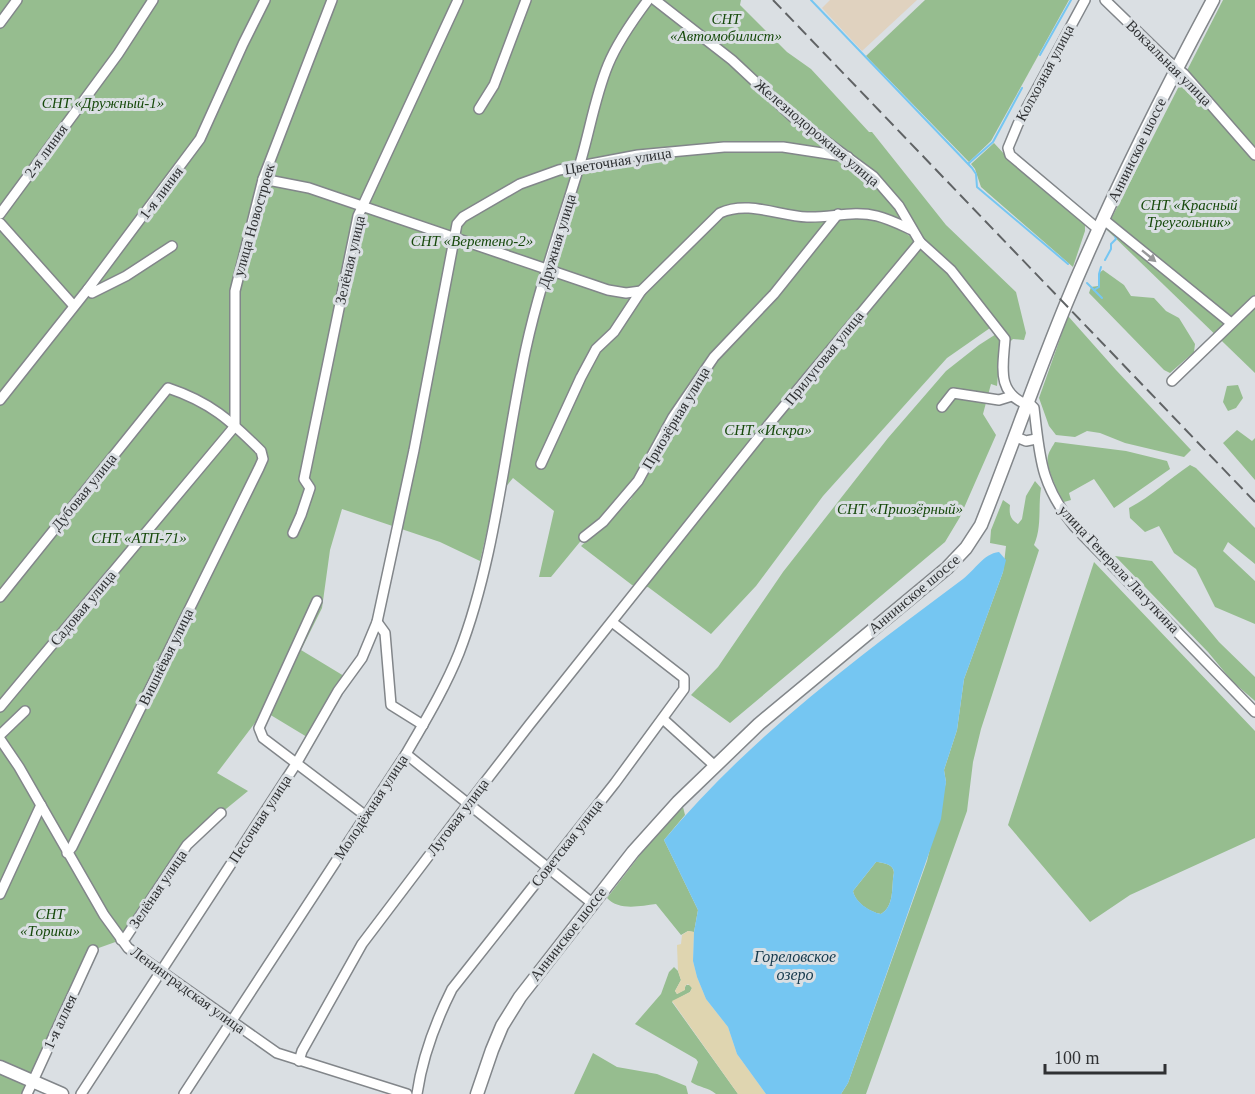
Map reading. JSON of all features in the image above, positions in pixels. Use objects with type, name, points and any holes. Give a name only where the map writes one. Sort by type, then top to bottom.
[{"type":"main road","name":"Аннинское шоссе","points":[[477,1094],[502,1026],[520,997],[633,852],[678,802],[759,724],[947,568],[966,548],[981,525],[1057,327],[1101,224],[1176,68],[1213,0]]},
{"type":"main road","points":[[0,1067],[62,1094]]},
{"type":"street","points":[[0,23],[17,0]]},
{"type":"street","name":"2-я линия","points":[[0,214],[118,54],[153,0]]},
{"type":"street","name":"1-я линия","points":[[74,306],[200,139],[243,44],[266,0]]},
{"type":"street","name":"улица Новостроек","points":[[235,421],[235,291],[263,178],[332,0]]},
{"type":"street","name":"Зелёная улица","points":[[293,533],[310,488],[304,479],[358,216],[458,0]]},
{"type":"street","points":[[479,109],[494,85],[526,0]]},
{"type":"street","name":"Дружная улица","points":[[499,494],[526,347],[608,65],[648,0]]},
{"type":"street","name":"Железнодорожная улица","points":[[655,0],[732,60],[793,117],[873,176],[899,206],[920,242],[951,270],[1005,339],[1003,375],[1007,389],[1012,396]]},
{"type":"street","name":"Колхозная улица","points":[[1085,0],[1023,114],[1008,148],[1010,155],[1101,224]]},
{"type":"street","name":"Вокзальная улица","points":[[1105,0],[1176,68],[1255,155]]},
{"type":"street","name":"Цветочная улица","points":[[398,526],[454,249],[454,237],[457,225],[463,217],[520,184],[558,170],[638,155],[724,147],[783,147],[848,157]]},
{"type":"street","points":[[263,178],[292,183],[363,206],[608,290],[626,293],[641,291]]},
{"type":"street","points":[[541,464],[596,349],[614,332],[641,291],[720,213],[731,208],[752,208],[805,217],[847,213],[876,216],[912,230]]},
{"type":"street","name":"Приозёрная улица","points":[[584,537],[603,522],[638,481],[673,417],[714,357],[774,294],[838,214]]},
{"type":"street","points":[[0,223],[74,306],[0,400]]},
{"type":"street","points":[[1101,224],[1231,323]]},
{"type":"street","name":"Прилуговая улица","points":[[640,588],[770,423],[920,242]]},
{"type":"street","points":[[88,290],[92,293],[118,280],[172,246]]},
{"type":"street","points":[[1172,381],[1255,301]]},
{"type":"street","name":"Дубовая улица","points":[[0,597],[168,388],[189,395],[235,421]]},
{"type":"street","points":[[942,407],[954,393],[999,400],[1012,396],[1028,404]]},
{"type":"street","name":"улица Генерала Лагуткина","points":[[1028,404],[1034,408],[1036,439],[1047,484],[1058,507],[1255,712]]},
{"type":"street","name":"Вишнёвая улица","points":[[68,854],[263,459],[261,451],[235,421]]},
{"type":"street","name":"Садовая улица","points":[[0,707],[235,421]]},
{"type":"street","points":[[1016,437],[1026,441],[1036,439]]},
{"type":"street","name":"Молодёжная улица","points":[[184,1094],[423,725],[458,654],[474,607],[499,494]]},
{"type":"street","name":"Песочная улица","points":[[81,1094],[296,764],[338,691],[362,658],[377,622],[398,526]]},
{"type":"street","name":"Луговая улица","points":[[299,1061],[302,1051],[362,944],[468,804],[640,588]]},
{"type":"street","points":[[317,601],[259,728],[263,738],[366,816]]},
{"type":"street","points":[[377,622],[385,633],[391,705],[423,725]]},
{"type":"street","name":"Советская улица","points":[[417,1094],[420,1076],[443,1006],[452,989],[548,868],[684,689],[684,678],[612,622]]},
{"type":"street","points":[[0,735],[25,711]]},
{"type":"street","points":[[663,719],[715,766]]},
{"type":"street","name":"Ленинградская улица","points":[[0,740],[19,767],[68,854],[128,948],[277,1053],[407,1094]]},
{"type":"street","points":[[406,754],[592,903]]},
{"type":"street","points":[[0,894],[41,805]]},
{"type":"street","name":"Зелёная улица","points":[[122,940],[187,845],[221,813]]},
{"type":"street","name":"1-я аллея","points":[[27,1094],[93,950]]},
{"type":"shaded area","points":[[830,0],[917,0],[862,51],[822,8]]},
{"type":"green space","points":[[0,0],[741,0],[740,5],[787,52],[811,69],[869,132],[872,132],[946,225],[1016,292],[1026,333],[1024,340],[1013,339],[1000,351],[997,386],[991,384],[983,414],[996,435],[960,517],[945,542],[730,723],[691,695],[718,667],[783,572],[888,438],[946,371],[1004,329],[950,264],[920,236],[884,183],[857,158],[850,157],[873,176],[912,230],[876,216],[838,215],[714,357],[638,481],[584,537],[551,577],[539,577],[554,511],[513,478],[494,501],[480,561],[440,542],[342,509],[330,550],[322,608],[301,650],[344,676],[307,737],[264,711],[217,773],[248,791],[187,845],[121,940],[93,950],[27,1094],[0,1094]]},
{"type":"green space","points":[[925,0],[1069,0],[991,141],[969,162],[866,56]]},
{"type":"green space","name":"СНТ «Красный Треугольник»","points":[[1223,0],[1255,0],[1255,373],[1106,229]]},
{"type":"green space","points":[[994,143],[1085,224],[1085,231],[1073,267],[981,187],[971,164]]},
{"type":"green space","name":"СНТ «Искра»","points":[[841,218],[874,219],[892,225],[908,235],[924,248],[954,280],[990,328],[947,358],[823,496],[756,586],[711,634],[648,587],[640,588],[632,585],[581,546],[631,499],[699,380],[777,299]]},
{"type":"green space","points":[[1103,270],[1124,285],[1131,296],[1154,298],[1166,311],[1179,318],[1195,344],[1194,352],[1170,373],[1164,370],[1089,293],[1091,287],[1098,286],[1099,273]]},
{"type":"green space","points":[[1068,316],[1191,450],[1184,457],[1125,443],[1100,433],[1087,431],[1075,437],[1056,435],[1049,426],[1039,398]]},
{"type":"green space","points":[[1238,385],[1243,398],[1236,408],[1228,411],[1223,402],[1227,386]]},
{"type":"green space","points":[[1237,430],[1252,441],[1255,438],[1255,480],[1223,443]]},
{"type":"green space","points":[[1055,442],[1126,451],[1167,461],[1170,469],[1114,508],[1094,479],[1069,493],[1071,500],[1064,502],[1048,466],[1049,454]]},
{"type":"green space","points":[[1190,465],[1196,468],[1255,528],[1255,564],[1228,542],[1223,551],[1255,581],[1255,624],[1215,607],[1196,569],[1174,553],[1159,526],[1145,532],[1130,518],[1129,508]]},
{"type":"green space","points":[[1035,481],[1041,488],[1039,524],[1034,545],[1039,550],[981,729],[973,762],[967,811],[866,1094],[841,1094],[848,1083],[927,861],[946,782],[944,770],[957,730],[964,679],[1003,572],[1006,546],[990,543],[991,530],[1003,500],[1010,505],[1011,516],[1018,524],[1022,519],[1026,496]]},
{"type":"green space","points":[[1115,556],[1152,561],[1219,642],[1255,677],[1255,701],[1232,681],[1208,652]]},
{"type":"green space","points":[[1094,562],[1255,731],[1255,838],[1130,895],[1090,922],[1008,825]]},
{"type":"green space","points":[[683,807],[685,815],[664,840],[698,910],[694,932],[688,931],[681,935],[656,904],[624,906],[617,905],[607,898],[653,838]]},
{"type":"green space","points":[[876,862],[892,867],[894,872],[890,903],[881,914],[863,906],[853,891]]},
{"type":"green space","points":[[674,967],[681,980],[675,991],[677,994],[684,990],[686,985],[692,988],[690,992],[672,1002],[738,1094],[716,1094],[691,1082],[698,1062],[696,1059],[635,1024],[661,994],[669,972]]},
{"type":"green space","points":[[593,1053],[617,1067],[657,1074],[686,1086],[688,1094],[574,1094]]},
{"type":"sand","points":[[688,931],[694,932],[693,961],[706,999],[728,1027],[737,1054],[766,1094],[738,1094],[672,1001],[690,992],[692,988],[688,984],[685,990],[677,994],[675,991],[681,980],[678,971],[677,945],[681,944],[682,935]]},
{"type":"water","name":"Гореловское озеро","points":[[999,552],[1006,560],[964,679],[957,730],[944,770],[946,782],[941,819],[848,1083],[841,1094],[766,1094],[737,1054],[728,1027],[706,999],[697,977],[693,961],[694,932],[698,910],[664,840],[697,802],[768,733],[844,669],[963,579],[993,553]],"holes":[[[876,862],[890,866],[894,872],[890,903],[881,914],[864,906],[853,891]]]},
{"type":"waterway","points":[[811,0],[972,168],[976,174],[977,187],[1068,264]]},
{"type":"waterway","points":[[1040,55],[1071,0]]},
{"type":"waterway","points":[[969,163],[993,142],[1022,88]]},
{"type":"waterway","points":[[1105,260],[1111,244],[1116,239],[1115,236]]},
{"type":"waterway","points":[[1094,290],[1099,287],[1101,267]]},
{"type":"waterway","points":[[1087,283],[1102,298]]},
{"type":"railway","points":[[773,0],[1255,502]]},
{"type":"park label","name":"СНТ «Автомобилист»","points":[[726,28]]},
{"type":"park label","name":"СНТ «Дружный-1»","points":[[103,103]]},
{"type":"park label","name":"СНТ «Веретено-2»","points":[[472,241]]},
{"type":"park label","name":"СНТ «Приозёрный»","points":[[900,509]]},
{"type":"park label","name":"СНТ «АТП-71»","points":[[139,538]]},
{"type":"park label","name":"СНТ «Торики»","points":[[50,922]]}]
